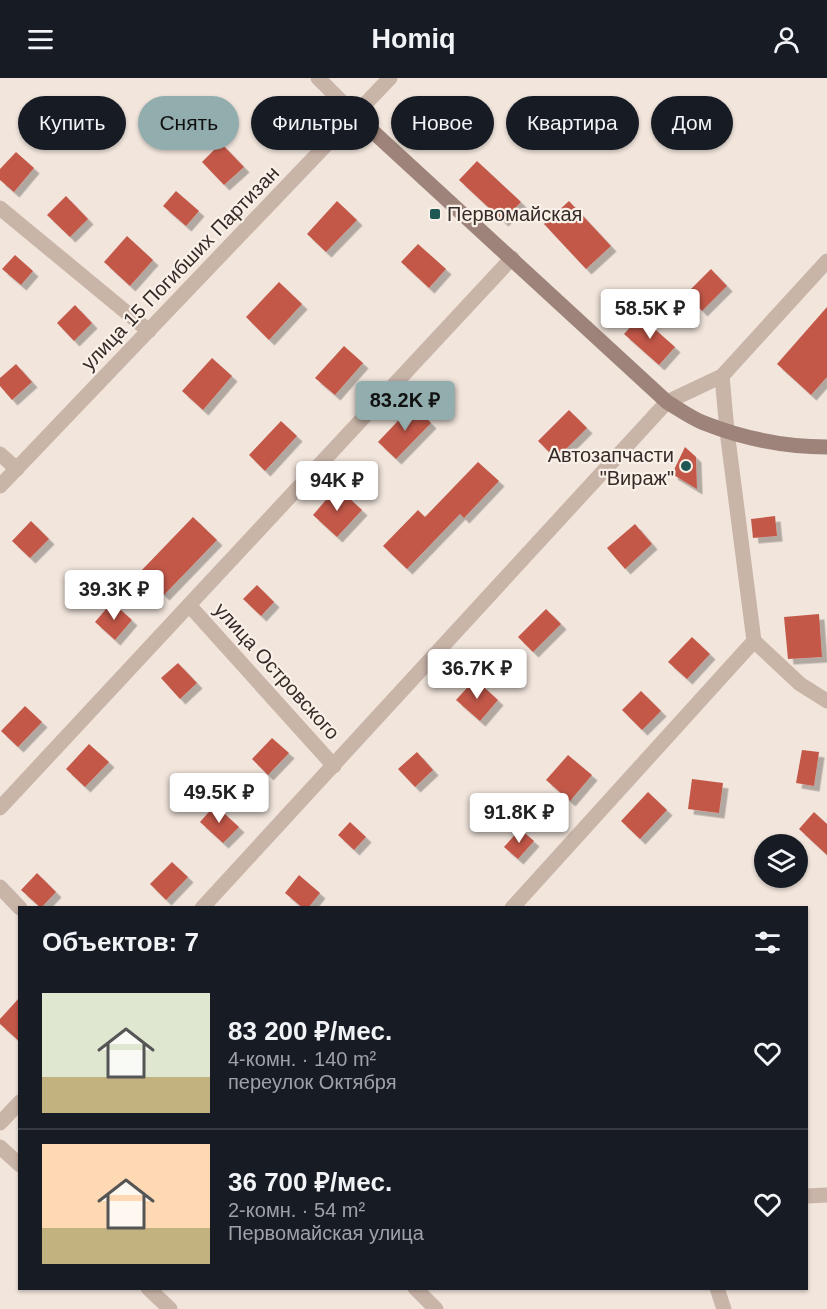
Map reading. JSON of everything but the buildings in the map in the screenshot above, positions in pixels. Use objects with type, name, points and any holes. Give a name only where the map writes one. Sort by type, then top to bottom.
[{"type":"street","points":[[318,78],[336,96]]},
{"type":"street","name":"улица 15 Погибших Партизан","points":[[374,96],[390,78]]},
{"type":"street","points":[[379,137],[667,402],[701,422],[727,431],[795,447],[827,447]]},
{"type":"street","name":"улица 15 Погибших Партизан","points":[[0,486],[323,150]]},
{"type":"street","points":[[0,208],[149,331]]},
{"type":"street","points":[[0,808],[512,258]]},
{"type":"street","points":[[204,906],[667,402],[722,376],[827,261]]},
{"type":"street","points":[[722,376],[754,641],[800,684],[827,701]]},
{"type":"street","points":[[0,454],[17,468]]},
{"type":"street","name":"улица Островского","points":[[189,605],[334,766]]},
{"type":"street","points":[[521,904],[754,641]]},
{"type":"street","points":[[0,887],[18,906]]},
{"type":"street","points":[[0,1122],[18,1104]]},
{"type":"street","points":[[0,1147],[18,1163]]},
{"type":"street","points":[[808,1196],[827,1195]]},
{"type":"street","points":[[150,1290],[170,1309]]},
{"type":"street","points":[[417,1290],[436,1309]]},
{"type":"street","points":[[718,1290],[724,1309]]},
{"type":"place","name":"Первомайская","points":[[435,214]]},
{"type":"place","name":"Автозапчасти \"Вираж\"","points":[[686,466]]}]
